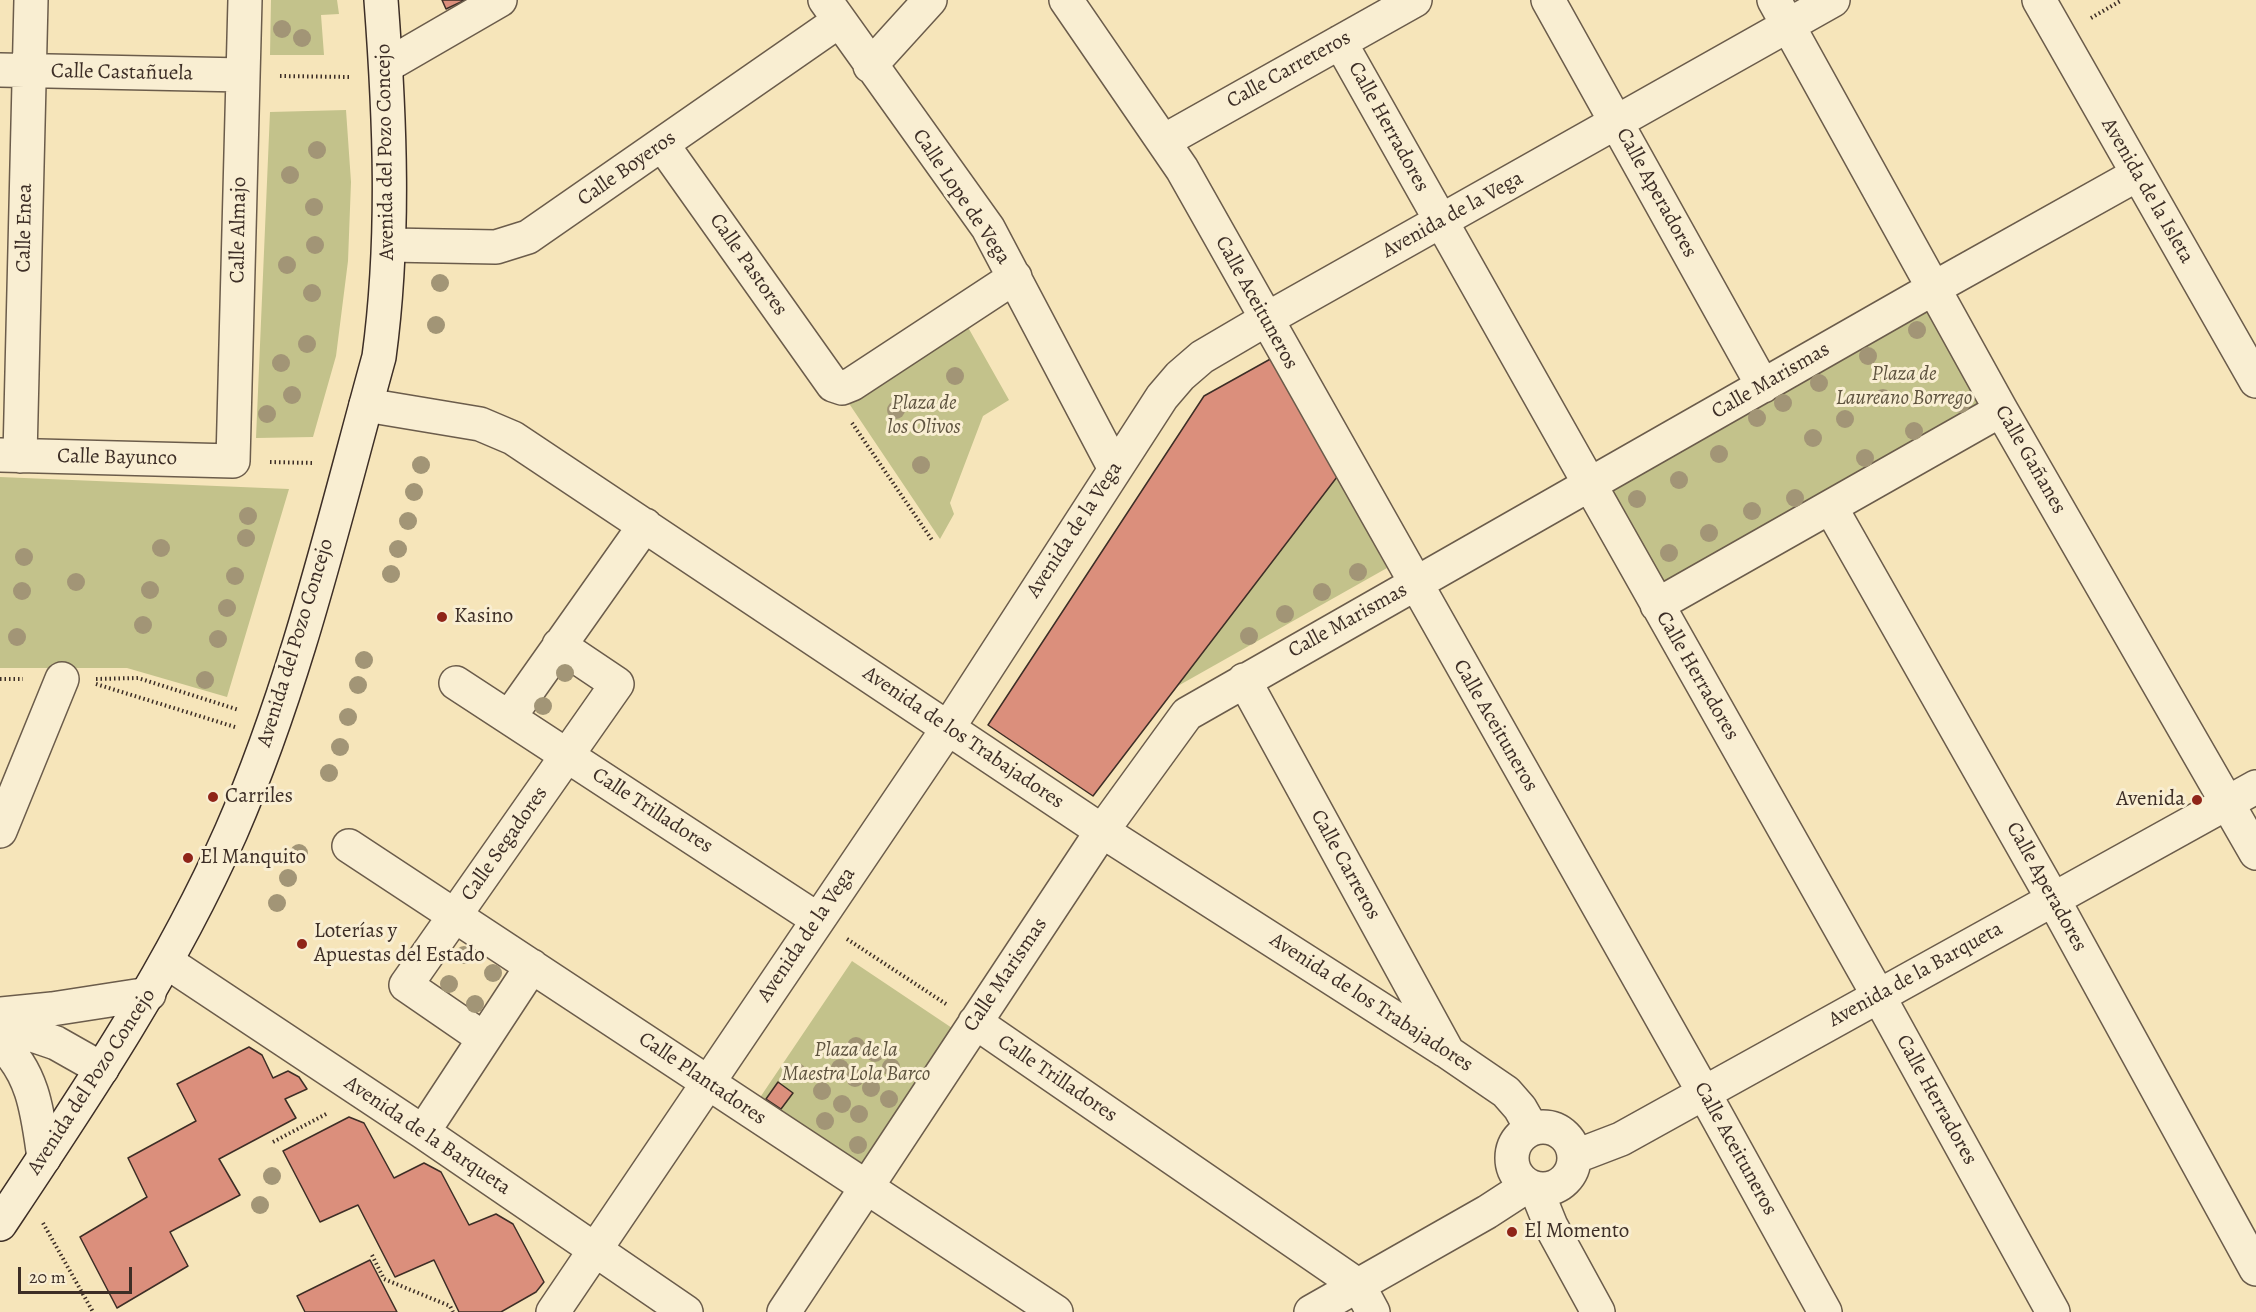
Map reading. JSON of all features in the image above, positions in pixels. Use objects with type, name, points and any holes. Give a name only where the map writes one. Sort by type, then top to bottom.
[{"type":"street","name":"Calle Enea","points":[[10,456],[14,71],[31,0]]},
{"type":"street","name":"Calle Almajo","points":[[233,461],[244,0]]},
{"type":"street","name":"Avenida del Pozo Concejo","points":[[0,1224],[102,1069],[167,962],[231,833],[286,685],[379,357],[390,246],[391,181],[381,0]]},
{"type":"street","points":[[386,71],[500,0]]},
{"type":"street","points":[[870,66],[930,0]]},
{"type":"street","name":"Calle Aceituneros","points":[[1066,0],[1164,141],[1704,1093],[1825,1312]]},
{"type":"street","name":"Calle Carreteros","points":[[1164,141],[1414,0]]},
{"type":"street","name":"Calle Aperadores","points":[[1548,0],[1763,386]]},
{"type":"street","name":"Avenida de la Vega","points":[[553,1312],[948,728],[1114,467],[1162,397],[1180,376],[1202,357],[1265,320],[1617,123],[1781,12],[1833,0]]},
{"type":"street","name":"Avenida de la Isleta","points":[[2039,0],[2256,381]]},
{"type":"street","name":"Calle Lope de Vega","points":[[832,10],[988,228],[1114,467]]},
{"type":"street","name":"Calle Boyeros","points":[[390,246],[495,247],[513,243],[541,229],[662,144],[832,10]]},
{"type":"street","name":"Calle Gañanes","points":[[1781,12],[2001,410],[2242,795],[2256,853]]},
{"type":"street","name":"Calle Herradores","points":[[1340,42],[1878,995],[2053,1312]]},
{"type":"street","name":"Calle Castañuela","points":[[14,71],[243,75]]},
{"type":"street","name":"Calle Pastores","points":[[662,144],[837,386]]},
{"type":"street","name":"Calle Marismas","points":[[784,1312],[1102,831],[1182,719],[1197,706],[2138,174]]},
{"type":"street","points":[[837,386],[852,384],[1015,276]]},
{"type":"street","name":"Avenida de los Trabajadores","points":[[366,405],[464,421],[496,429],[645,525],[1102,831],[1446,1051],[1506,1092],[1520,1108],[1532,1129]]},
{"type":"street","points":[[1657,605],[2001,410]]},
{"type":"street","name":"Calle Bayunco","points":[[10,456],[233,461]]},
{"type":"street","name":"Calle Aperadores","points":[[1831,508],[2053,899],[2256,1269]]},
{"type":"street","points":[[510,716],[645,525]]},
{"type":"street","name":"Calle Segadores","points":[[483,1038],[406,985],[617,684],[560,645]]},
{"type":"street","points":[[0,831],[71,679]]},
{"type":"street","name":"Calle Carreros","points":[[1244,680],[1446,1051]]},
{"type":"street","name":"Calle Trilladores","points":[[456,683],[510,716],[567,756],[817,919]]},
{"type":"street","name":"Avenida de la Barqueta","points":[[1574,1157],[1621,1139],[2242,795]]},
{"type":"street","name":"Calle Plantadores","points":[[349,846],[1056,1312]]},
{"type":"street","name":"Avenida de la Barqueta","points":[[167,962],[423,1132],[686,1312]]},
{"type":"street","points":[[423,1132],[532,966]]},
{"type":"street","points":[[0,1014],[52,1009],[149,994]]},
{"type":"street","name":"Calle Trilladores","points":[[975,1022],[1366,1299]]},
{"type":"street","points":[[0,1024],[56,1043],[102,1069]]},
{"type":"street","points":[[0,1043],[22,1070],[32,1090],[44,1158]]},
{"type":"street","points":[[1311,1312],[1366,1299],[1487,1212],[1532,1187],[1556,1187],[1565,1181],[1571,1172],[1574,1157],[1569,1141],[1552,1128],[1532,1129],[1516,1142],[1512,1151],[1514,1171],[1532,1187],[1598,1312]]},
{"type":"path","points":[[243,75],[386,71]]},
{"type":"path","points":[[837,386],[840,406],[932,540]]},
{"type":"path","points":[[233,461],[349,465]]},
{"type":"path","points":[[0,679],[138,678],[270,729]]},
{"type":"path","points":[[71,679],[270,729]]},
{"type":"path","name":"Calle Trilladores","points":[[817,919],[975,1022]]},
{"type":"path","points":[[273,1142],[366,1094]]},
{"type":"path","points":[[24,1188],[93,1312]]},
{"type":"path","points":[[372,1255],[384,1279],[450,1306],[453,1312]]},
{"type":"green space","points":[[271,0],[337,0],[339,14],[321,15],[324,55],[270,55]]},
{"type":"green space","points":[[346,110],[351,182],[348,261],[336,356],[313,437],[256,438],[270,112]]},
{"type":"green space","name":"Plaza de Laureano Borrego","points":[[1928,307],[1984,407],[1662,589],[1606,489]]},
{"type":"green space","name":"Plaza de los Olivos","points":[[965,322],[1009,400],[983,416],[950,503],[954,514],[940,539],[848,402]]},
{"type":"green space","points":[[0,477],[289,489],[227,697],[127,668],[0,668]]},
{"type":"green space","points":[[1337,477],[1387,568],[1176,687]]},
{"type":"green space","name":"Plaza de la Maestra Lola Barco","points":[[852,961],[952,1028],[860,1165],[759,1099]]},
{"type":"building","points":[[442,0],[465,0],[446,9]]},
{"type":"building","points":[[1274,357],[1337,477],[1093,796],[988,725],[1204,396]]},
{"type":"building","points":[[249,1047],[262,1055],[273,1078],[288,1071],[299,1077],[307,1089],[285,1099],[296,1118],[219,1159],[240,1195],[170,1232],[188,1266],[117,1308],[80,1237],[147,1197],[128,1158],[196,1121],[177,1084]]},
{"type":"building","points":[[778,1082],[793,1093],[781,1109],[766,1099]]},
{"type":"building","points":[[349,1117],[364,1123],[394,1178],[424,1163],[441,1172],[469,1225],[496,1214],[513,1224],[544,1282],[536,1292],[501,1312],[459,1312],[434,1260],[395,1277],[358,1205],[320,1222],[283,1151]]},
{"type":"building","points":[[370,1260],[397,1312],[305,1312],[297,1296]]},
{"type":"place","name":"Kasino","points":[[442,617]]},
{"type":"place","name":"Carriles","points":[[213,797]]},
{"type":"place","name":"Avenida","points":[[2197,800]]},
{"type":"place","name":"El Manquito","points":[[188,858]]},
{"type":"place","name":"Loterías y Apuestas del Estado","points":[[302,944]]},
{"type":"place","name":"El Momento","points":[[1512,1232]]}]
